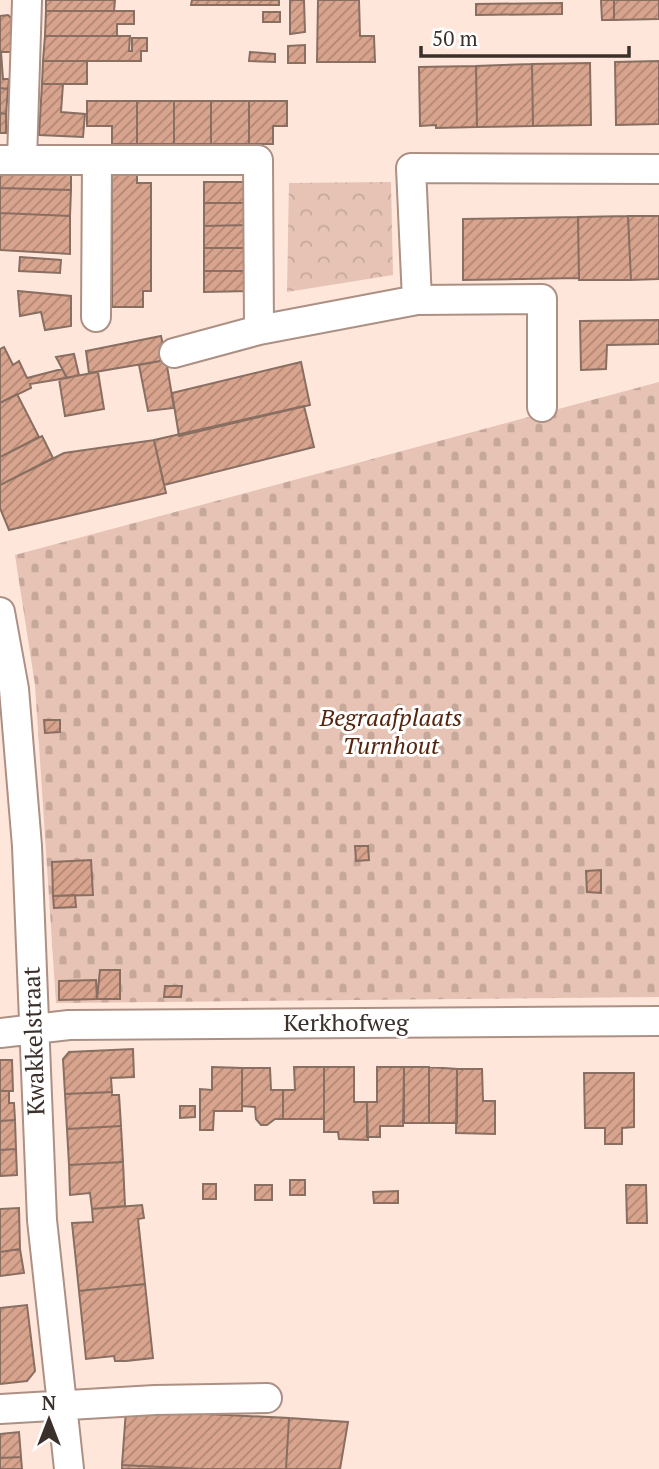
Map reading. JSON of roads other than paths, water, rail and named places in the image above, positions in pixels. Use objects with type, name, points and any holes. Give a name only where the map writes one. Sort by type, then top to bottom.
[{"type":"street","points":[[27,0],[11,160],[258,160],[259,330]]},
{"type":"street","points":[[91,160],[96,317]]},
{"type":"street","points":[[417,300],[411,168],[659,169]]},
{"type":"street","points":[[174,353],[259,330],[417,300],[541,299],[542,407]]},
{"type":"street","name":"Kwakkelstraat","points":[[0,612],[14,689],[27,846],[42,1220],[69,1469]]},
{"type":"street","name":"Kerkhofweg","points":[[0,1033],[69,1025],[659,1021]]},
{"type":"street","points":[[0,1409],[60,1404],[267,1398]]},
{"type":"park label","name":"Begraafplaats Turnhout","points":[[391,732]]}]
